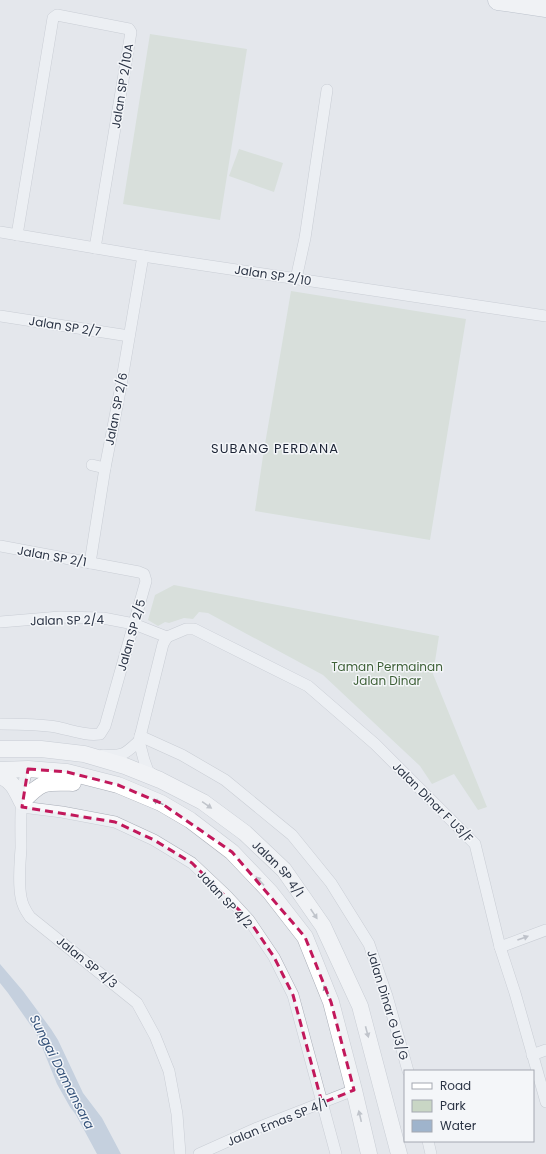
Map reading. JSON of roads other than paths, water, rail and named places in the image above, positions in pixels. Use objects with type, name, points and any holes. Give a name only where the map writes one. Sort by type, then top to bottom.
[{"type":"highway","points":[[498,0],[546,7]]},
{"type":"highway","points":[[518,0],[546,4]]},
{"type":"highway","points":[[539,0],[546,1]]},
{"type":"main road","name":"Jalan SP 4/1","points":[[0,749],[41,749],[77,753],[125,766],[160,780],[203,802],[245,833],[284,870],[322,926],[360,1006],[399,1154]]},
{"type":"main road","points":[[28,769],[43,758],[54,755],[77,753]]},
{"type":"main road","name":"Jalan SP 4/1","points":[[0,770],[28,769],[67,772],[118,785],[161,803],[190,820],[232,852],[270,892],[305,936],[330,1002],[354,1090],[369,1154]]},
{"type":"main road","points":[[0,776],[7,778],[14,787],[22,805],[34,790],[42,784],[52,782],[118,785]]},
{"type":"street","name":"Jalan SP 2/10A","points":[[18,235],[53,18],[58,15],[129,29],[131,32],[95,248]]},
{"type":"street","points":[[296,279],[305,238],[327,90]]},
{"type":"street","name":"Jalan SP 2/10","points":[[0,232],[143,256],[546,316]]},
{"type":"street","name":"Jalan SP 2/6","points":[[90,563],[105,468],[130,336],[143,256]]},
{"type":"street","name":"Jalan SP 2/7","points":[[0,316],[130,336]]},
{"type":"street","points":[[92,465],[105,468]]},
{"type":"street","name":"Jalan SP 2/1","points":[[0,546],[103,565]]},
{"type":"street","name":"Jalan SP 2/5","points":[[0,724],[32,724],[56,727],[91,735],[100,734],[104,726],[146,581],[144,574],[139,572],[103,565]]},
{"type":"street","name":"Jalan SP 2/4","points":[[0,622],[60,617],[103,618],[134,624],[167,637]]},
{"type":"street","name":"Jalan Dinar F U3/F","points":[[167,637],[186,628],[194,629],[308,686],[375,744],[474,844],[500,947],[515,993],[546,1102]]},
{"type":"street","points":[[77,753],[114,756],[125,754],[139,738],[163,644],[167,637]]},
{"type":"street","points":[[139,738],[148,771],[160,780]]},
{"type":"street","name":"Jalan Dinar G U3/G","points":[[139,738],[182,755],[225,780],[292,835],[331,883],[368,944],[387,996],[408,1070]]},
{"type":"street","name":"Jalan SP 4/3","points":[[28,769],[23,785],[22,805],[20,896],[23,907],[30,917],[137,1003],[155,1036],[169,1071],[176,1114],[180,1154]]},
{"type":"street","name":"Jalan SP 4/2","points":[[22,805],[115,822],[154,840],[192,863],[226,896],[248,920],[269,951],[293,995],[322,1103]]},
{"type":"street","points":[[500,947],[546,930]]},
{"type":"street","points":[[532,1055],[546,1050]]},
{"type":"street","name":"Jalan Emas SP 4/1","points":[[199,1154],[257,1128],[354,1090]]},
{"type":"street","points":[[322,1103],[336,1154]]},
{"type":"street","points":[[428,1142],[431,1154]]},
{"type":"water","name":"Sungai Damansara","points":[[0,964],[23,991],[51,1029],[58,1040],[83,1093],[102,1118],[121,1154],[97,1154],[57,1084],[34,1030],[0,983]]},
{"type":"district","name":"SUBANG PERDANA","points":[[275,448]]},
{"type":"park label","name":"Taman Permainan Jalan Dinar","points":[[387,673]]}]
